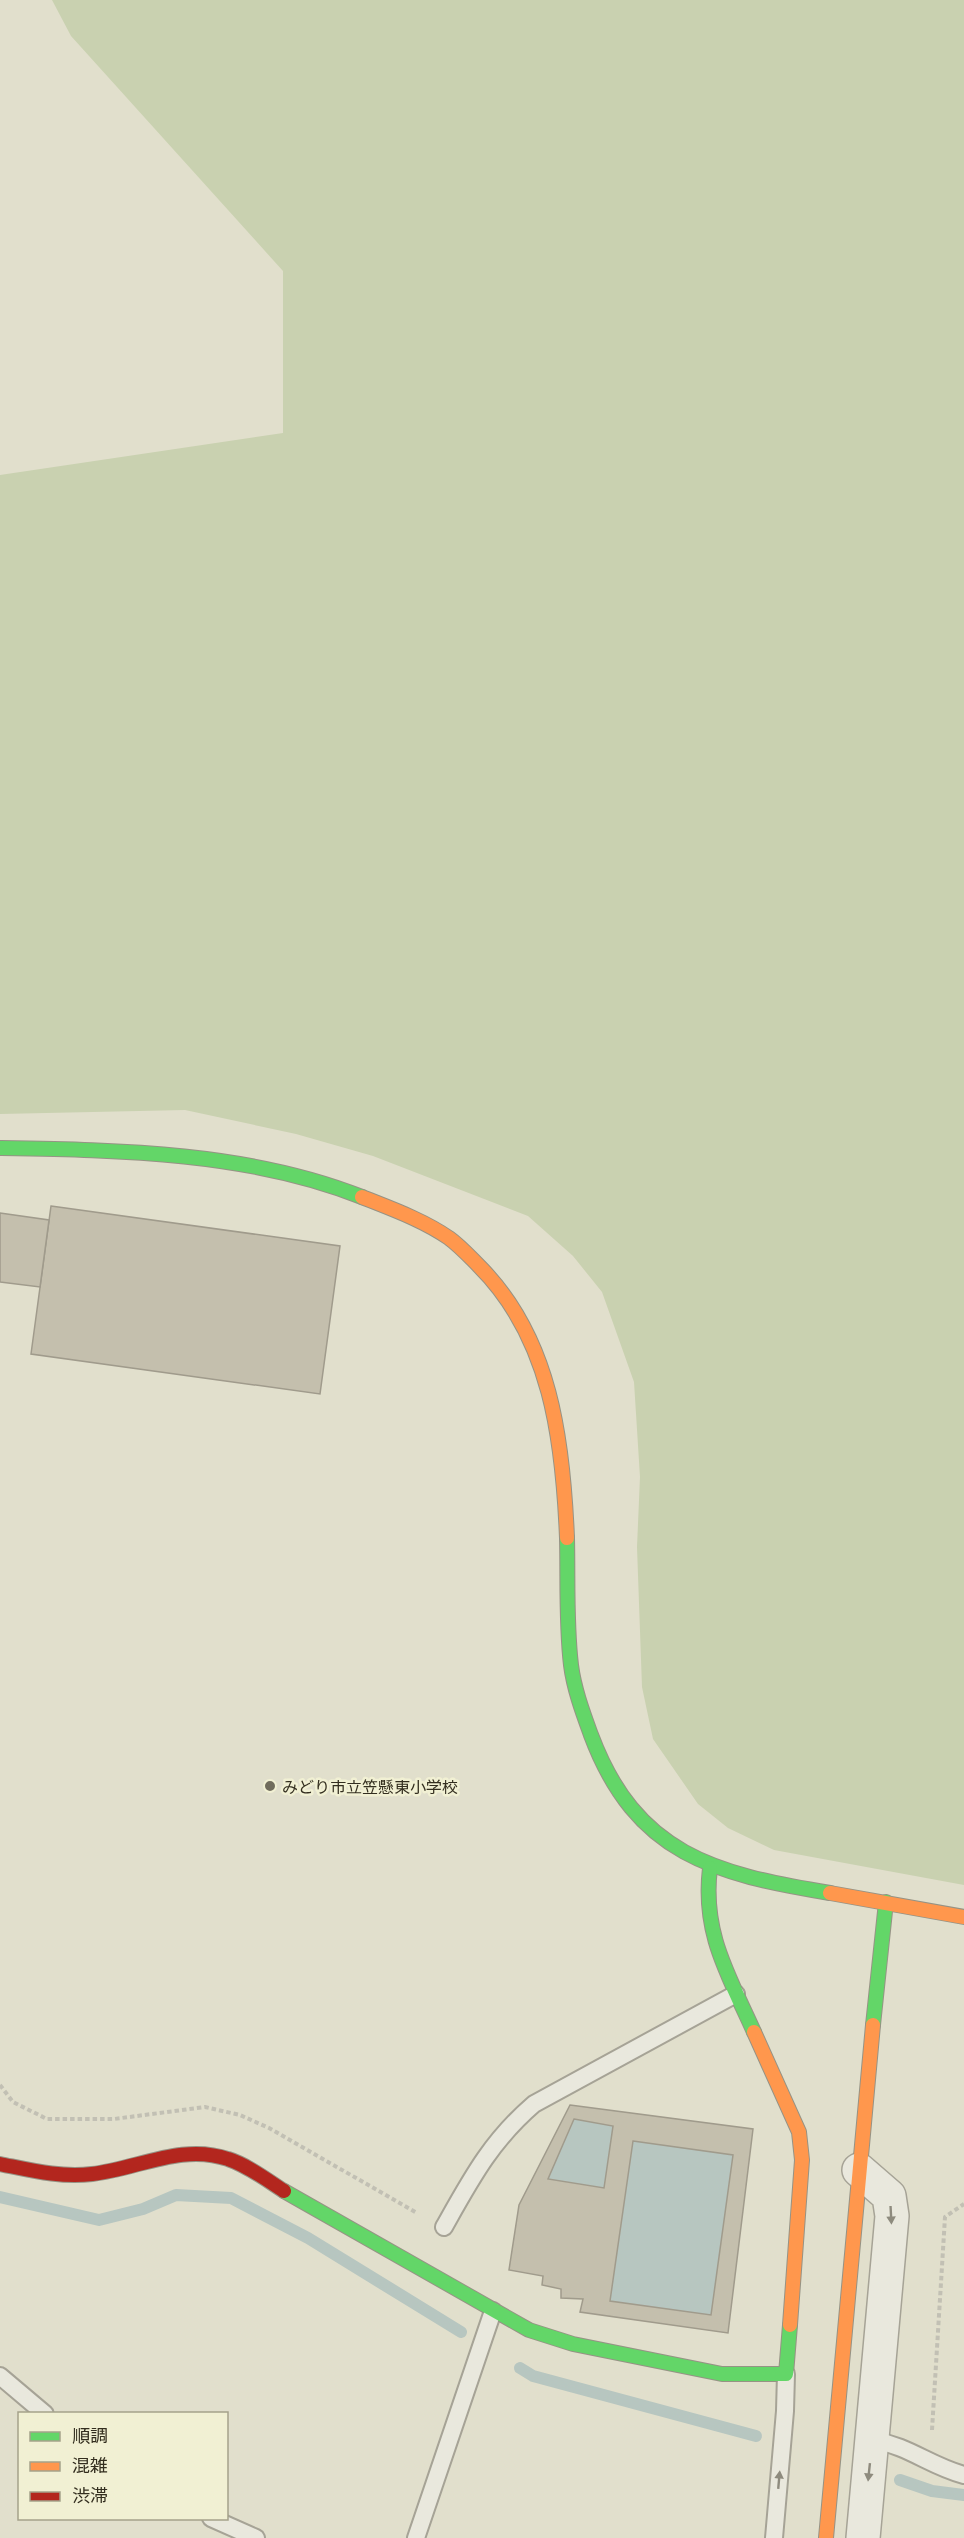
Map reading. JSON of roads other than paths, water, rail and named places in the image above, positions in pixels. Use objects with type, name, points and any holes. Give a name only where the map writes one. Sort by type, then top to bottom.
[{"type":"street","points":[[0,1148],[106,1150],[214,1162],[289,1176],[354,1191],[418,1221],[454,1242],[500,1287],[525,1330],[543,1371],[555,1424],[565,1503],[567,1612],[572,1671],[595,1752],[613,1785],[639,1818],[670,1844],[710,1868],[750,1879],[964,1917]]},
{"type":"street","points":[[0,2164],[57,2175],[93,2174],[176,2155],[207,2152],[229,2159],[293,2198],[364,2234],[529,2330],[573,2344],[722,2374],[786,2374],[802,2160],[799,2132],[736,1994],[709,1922],[706,1894],[710,1868]]},
{"type":"street","points":[[826,2538],[886,1902]]},
{"type":"street","points":[[859,2170],[889,2196],[892,2216],[863,2538]]},
{"type":"lane","points":[[444,2227],[481,2163],[507,2128],[534,2104],[736,1994]]},
{"type":"lane","points":[[416,2538],[494,2310]]},
{"type":"lane","points":[[774,2538],[786,2374]]},
{"type":"lane","points":[[0,2376],[43,2412]]},
{"type":"lane","points":[[873,2440],[895,2443],[946,2471],[964,2475]]},
{"type":"lane","points":[[216,2520],[256,2538]]},
{"type":"waterway","points":[[0,2197],[99,2220],[143,2209],[176,2195],[231,2198],[308,2238],[461,2332]]},
{"type":"waterway","points":[[520,2368],[533,2376],[756,2436]]},
{"type":"waterway","points":[[900,2480],[932,2491],[964,2495]]},
{"type":"place","name":"みどり市立笠懸東小学校","points":[[270,1786]]}]
